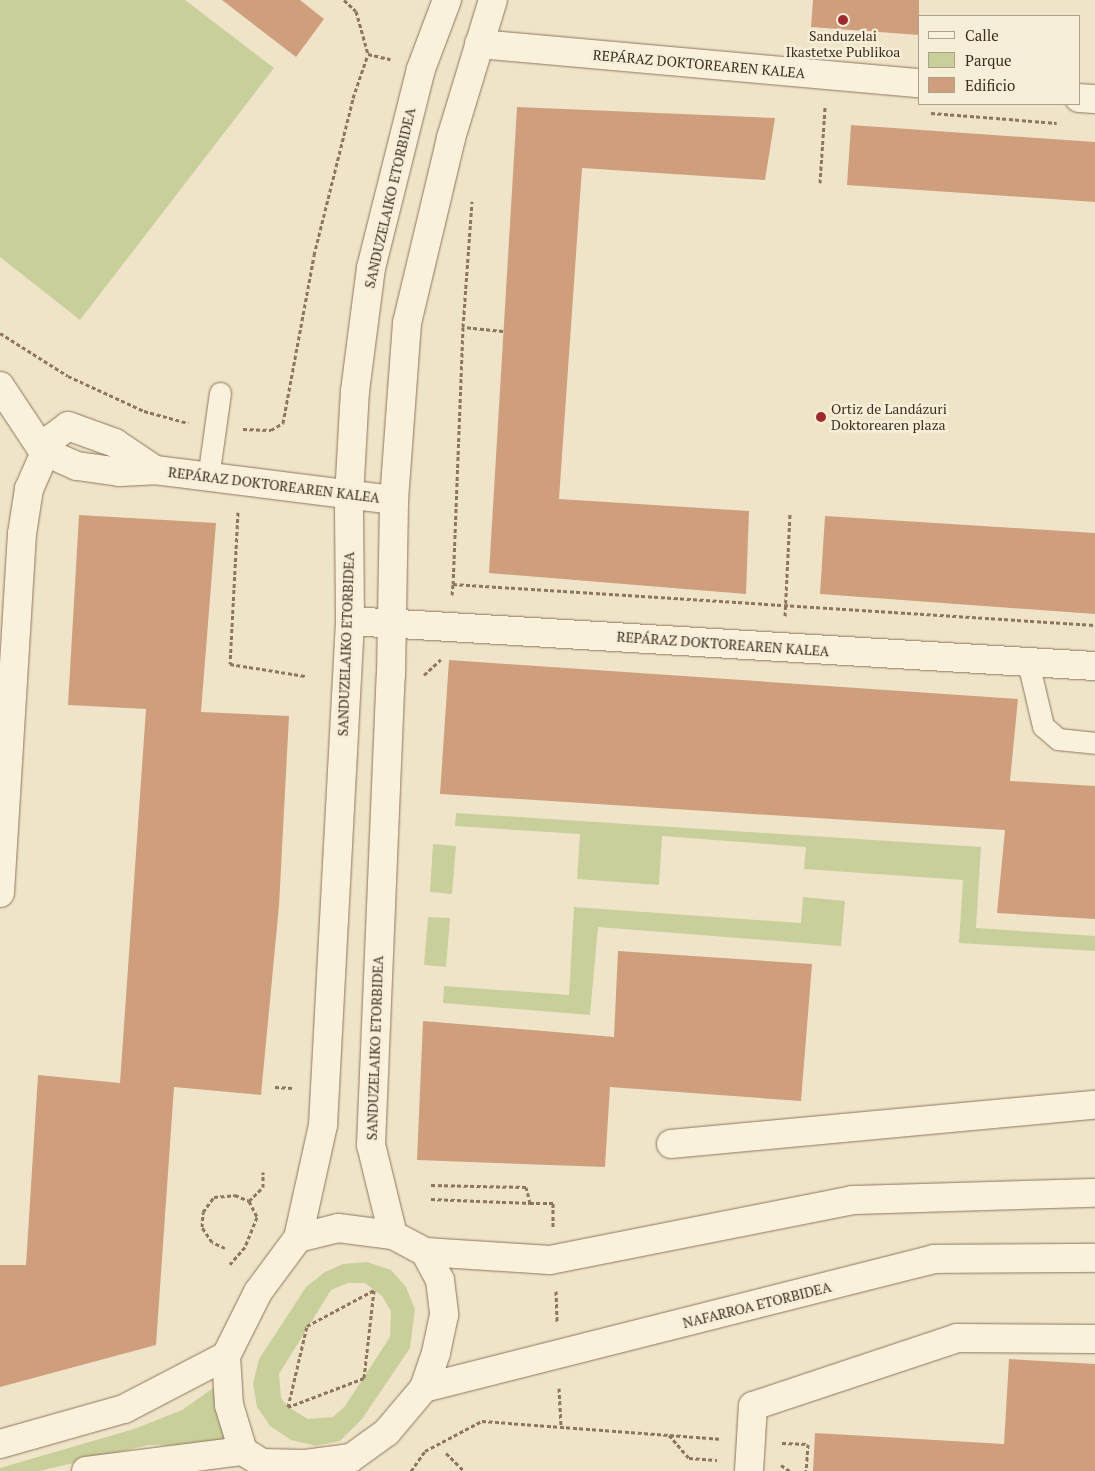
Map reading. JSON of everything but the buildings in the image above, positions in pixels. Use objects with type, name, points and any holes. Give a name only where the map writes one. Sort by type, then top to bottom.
[{"type":"main road","name":"SANDUZELAIKO ETORBIDEA","points":[[298,1238],[323,1124],[350,622],[350,497],[355,391],[371,268],[421,68],[447,0]]},
{"type":"main road","name":"SANDUZELAIKO ETORBIDEA","points":[[393,1235],[371,1145],[394,500],[406,323],[450,138],[492,0]]},
{"type":"main road","name":"REPÁRAZ DOKTOREAREN KALEA","points":[[479,44],[918,83]]},
{"type":"main road","points":[[1080,98],[1095,99]]},
{"type":"main road","points":[[0,386],[43,451],[29,489],[22,534],[1,893]]},
{"type":"main road","name":"REPÁRAZ DOKTOREAREN KALEA","points":[[155,470],[115,443],[81,428],[59,429],[43,451],[65,462],[98,470],[155,470],[350,497],[394,500]]},
{"type":"main road","name":"REPÁRAZ DOKTOREAREN KALEA","points":[[350,622],[391,622],[1095,666]]},
{"type":"main road","points":[[671,1144],[1095,1105]]},
{"type":"main road","points":[[256,1462],[228,1405],[226,1356],[258,1292],[298,1238],[338,1228],[393,1235],[425,1252],[554,1258],[852,1200],[1095,1193]]},
{"type":"main road","points":[[86,1471],[256,1462],[350,1464],[387,1432],[424,1388],[444,1316],[440,1280],[425,1252]]},
{"type":"main road","name":"NAFARROA ETORBIDEA","points":[[424,1388],[558,1356],[934,1259],[1095,1258]]},
{"type":"main road","points":[[749,1471],[753,1406],[957,1338],[1095,1339]]},
{"type":"main road","points":[[0,1444],[124,1408],[226,1356]]},
{"type":"lane","points":[[208,478],[220,393]]},
{"type":"lane","points":[[1028,662],[1043,726],[1058,739],[1095,743]]},
{"type":"path","points":[[0,333],[52,368],[144,411],[215,427],[271,430],[284,422],[328,189],[368,54],[356,11],[344,0]]},
{"type":"path","points":[[368,54],[395,61]]},
{"type":"path","points":[[817,103],[835,105]]},
{"type":"path","points":[[820,183],[825,105]]},
{"type":"path","points":[[922,112],[1066,124]]},
{"type":"path","points":[[472,191],[462,327],[453,584],[786,602],[1095,626]]},
{"type":"path","points":[[462,327],[503,331]]},
{"type":"path","points":[[238,512],[230,664],[305,676]]},
{"type":"path","points":[[784,648],[790,514]]},
{"type":"path","points":[[249,1201],[263,1187],[263,1172]]},
{"type":"path","points":[[431,1185],[526,1187],[530,1203]]},
{"type":"path","points":[[226,1248],[212,1242],[202,1227],[207,1203],[224,1194],[249,1201],[257,1217],[254,1230],[230,1264]]},
{"type":"path","points":[[431,1199],[553,1203],[561,1426]]},
{"type":"path","points":[[374,1290],[364,1378],[288,1407],[308,1326],[374,1290]]},
{"type":"path","points":[[411,1471],[425,1451],[443,1438],[482,1421],[668,1435]]},
{"type":"path","points":[[446,1453],[464,1471]]},
{"type":"green space","points":[[0,0],[185,0],[274,68],[80,320],[0,257]]},
{"type":"green space","points":[[456,813],[981,847],[976,928],[1095,936],[1095,951],[959,943],[963,880],[804,869],[806,847],[662,836],[659,885],[577,879],[580,834],[455,826]]},
{"type":"green space","points":[[433,844],[456,846],[452,894],[430,892]]},
{"type":"green space","points":[[803,897],[845,901],[841,946],[598,927],[590,1015],[443,1003],[444,986],[569,995],[574,907],[801,923]]},
{"type":"green space","points":[[428,917],[450,918],[446,967],[424,965]]},
{"type":"green space","points":[[367,1262],[391,1270],[406,1287],[415,1309],[410,1348],[362,1419],[340,1441],[316,1446],[291,1440],[270,1426],[257,1407],[253,1384],[259,1359],[306,1287],[325,1272],[343,1264]],"holes":[[[348,1283],[365,1283],[382,1296],[391,1311],[390,1337],[345,1406],[333,1417],[308,1419],[288,1407],[281,1398],[279,1374],[331,1290]]]},
{"type":"green space","points":[[216,1386],[230,1447],[148,1445],[40,1471],[0,1471],[0,1468],[134,1429],[182,1410]]},
{"type":"place","name":"Sanduzelai Ikastetxe Publikoa","points":[[843,20]]},
{"type":"place","name":"Ortiz de Landázuri Doktorearen plaza","points":[[821,417]]}]
